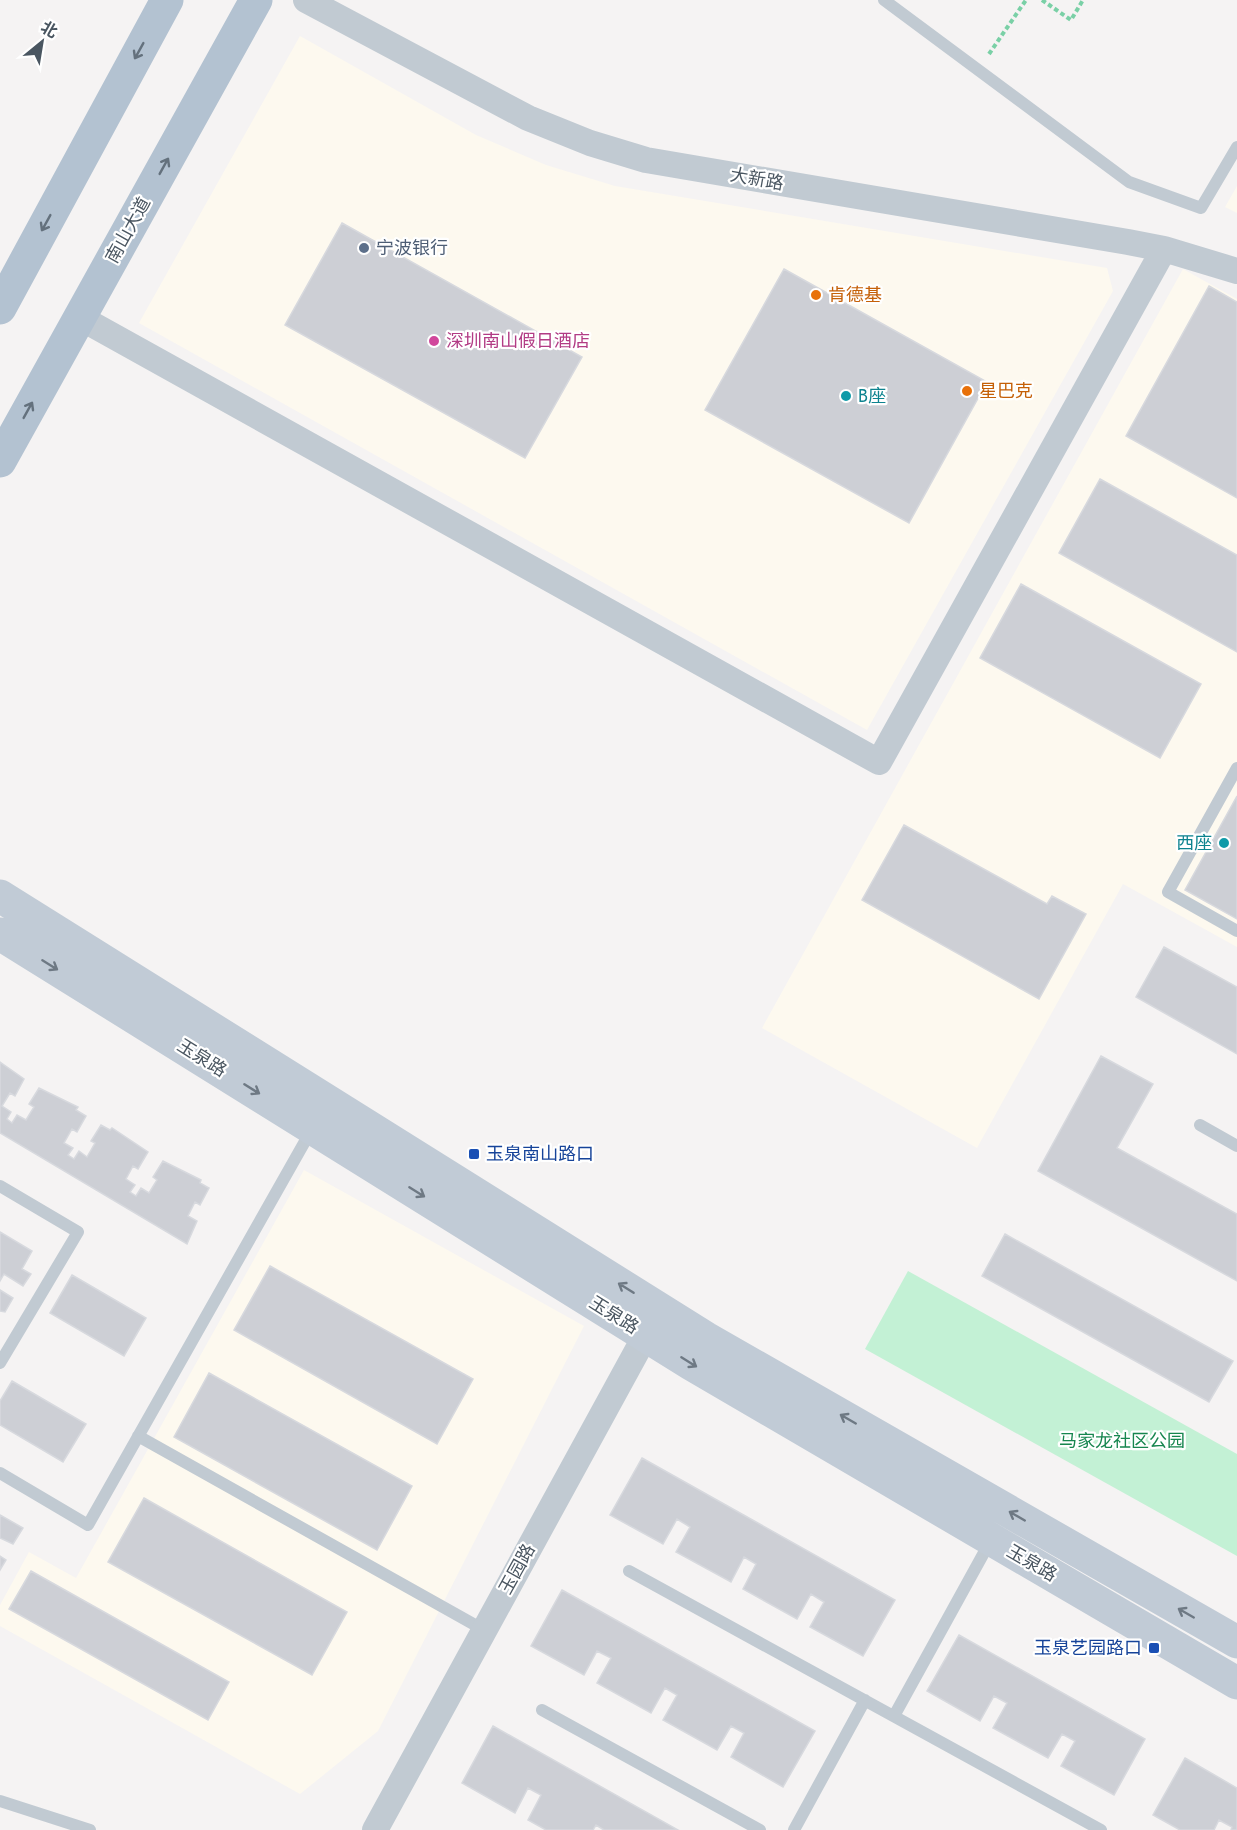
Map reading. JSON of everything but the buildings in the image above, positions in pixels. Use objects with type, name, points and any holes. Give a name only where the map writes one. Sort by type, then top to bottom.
[{"type":"main road","points":[[0,308],[167,0]]},
{"type":"main road","name":"南山大道","points":[[0,461],[256,0]]},
{"type":"street","name":"大新路","points":[[306,0],[528,118],[590,143],[646,160],[1164,249],[1237,272]]},
{"type":"street","points":[[79,317],[879,762],[1164,249]]},
{"type":"street","name":"玉泉路","points":[[0,896],[320,1114],[653,1322],[992,1539],[1237,1683]]},
{"type":"street","name":"玉泉路","points":[[0,934],[320,1114]]},
{"type":"street","name":"玉泉路","points":[[653,1322],[1237,1642]]},
{"type":"street","name":"玉园路","points":[[375,1830],[653,1322]]},
{"type":"lane","points":[[884,0],[1130,182],[1201,208],[1237,147]]},
{"type":"lane","points":[[1237,768],[1168,892],[1237,931]]},
{"type":"lane","points":[[0,1473],[88,1525],[320,1114]]},
{"type":"lane","points":[[1200,1125],[1237,1146]]},
{"type":"lane","points":[[0,1186],[78,1232],[0,1363]]},
{"type":"lane","points":[[138,1436],[484,1630]]},
{"type":"lane","points":[[894,1716],[992,1539]]},
{"type":"lane","points":[[629,1571],[894,1716],[1092,1828]]},
{"type":"lane","points":[[794,1830],[865,1700]]},
{"type":"lane","points":[[542,1710],[760,1830]]},
{"type":"lane","points":[[0,1801],[90,1830]]},
{"type":"path","points":[[978,69],[1026,0]]},
{"type":"path","points":[[1042,0],[1071,20],[1083,0]]},
{"type":"shaded area","points":[[300,36],[476,135],[546,165],[615,186],[1107,268],[1113,291],[867,730],[139,323]]},
{"type":"shaded area","points":[[1237,186],[1237,213],[1225,207]]},
{"type":"shaded area","points":[[1183,269],[1237,299],[1237,947],[1123,884],[977,1148],[762,1028]]},
{"type":"shaded area","points":[[304,1170],[584,1326],[378,1731],[300,1794],[0,1626],[0,1605],[29,1552],[76,1578]]},
{"type":"green space","name":"马家龙社区公园","points":[[908,1271],[1237,1454],[1237,1556],[865,1349]]},
{"type":"place","name":"宁波银行","points":[[364,248]]},
{"type":"place","name":"肯德基","points":[[816,295]]},
{"type":"place","name":"深圳南山假日酒店","points":[[434,341]]},
{"type":"place","name":"星巴克","points":[[967,391]]},
{"type":"place","name":"B座","points":[[846,396]]},
{"type":"place","name":"西座","points":[[1224,843]]},
{"type":"place","name":"玉泉南山路口","points":[[474,1154]]},
{"type":"place","name":"玉泉艺园路口","points":[[1154,1648]]}]
